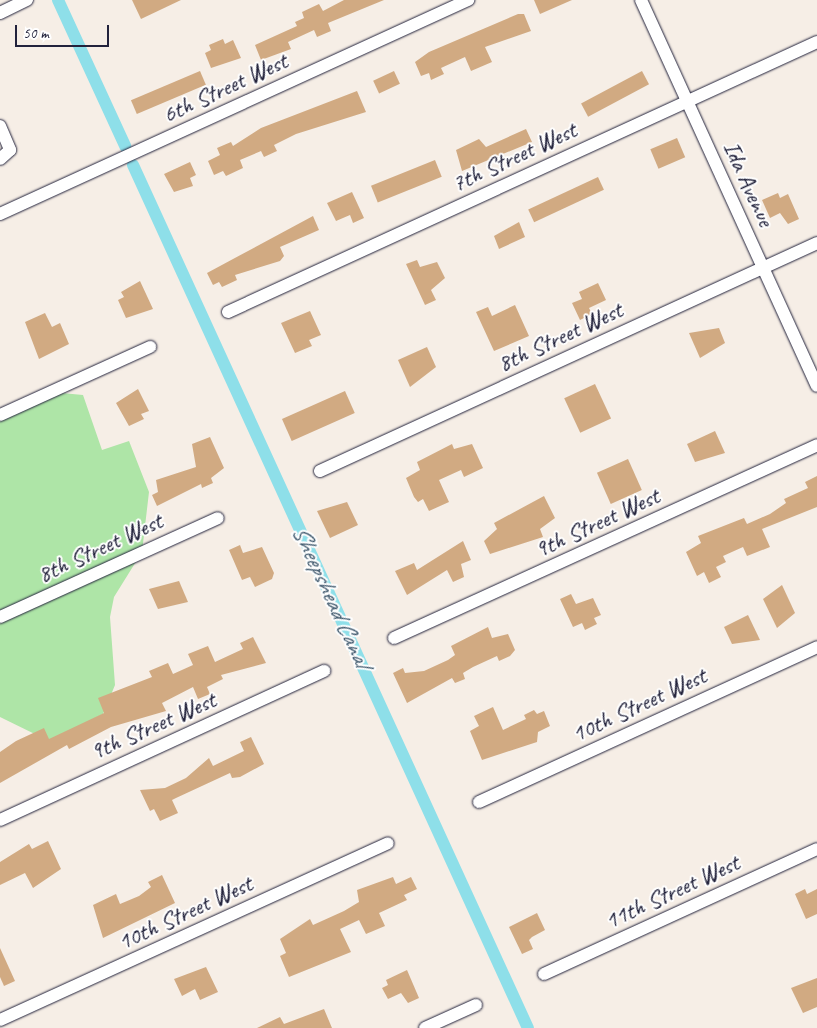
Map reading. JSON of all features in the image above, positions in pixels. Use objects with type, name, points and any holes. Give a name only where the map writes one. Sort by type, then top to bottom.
[{"type":"street","points":[[0,13],[27,0]]},
{"type":"street","name":"6th Street West","points":[[0,214],[468,0]]},
{"type":"street","name":"Ida Avenue","points":[[641,0],[817,386]]},
{"type":"street","name":"7th Street West","points":[[228,312],[817,42]]},
{"type":"street","points":[[0,126],[10,150],[0,159]]},
{"type":"street","name":"8th Street West","points":[[320,471],[817,243]]},
{"type":"street","points":[[0,415],[150,346]]},
{"type":"street","name":"9th Street West","points":[[394,638],[817,445]]},
{"type":"street","name":"8th Street West","points":[[0,618],[218,518]]},
{"type":"street","name":"10th Street West","points":[[479,802],[817,647]]},
{"type":"street","name":"9th Street West","points":[[0,820],[324,671]]},
{"type":"street","name":"10th Street West","points":[[0,1020],[388,843]]},
{"type":"street","name":"11th Street West","points":[[544,974],[817,849]]},
{"type":"street","points":[[425,1028],[476,1005]]},
{"type":"green space","points":[[51,392],[83,395],[102,450],[129,441],[149,492],[142,552],[114,597],[110,617],[115,685],[103,714],[49,741],[0,717],[0,415]]},
{"type":"building","points":[[132,0],[181,0],[141,19]]},
{"type":"building","points":[[344,0],[384,0],[328,23],[331,31],[317,37],[314,30],[288,42],[291,49],[261,60],[255,45],[297,26],[295,22],[304,18],[302,12],[319,4],[323,11]]},
{"type":"building","points":[[534,0],[572,0],[540,14]]},
{"type":"building","points":[[518,14],[524,14],[531,31],[485,47],[492,62],[471,71],[465,57],[441,68],[444,74],[431,80],[429,73],[421,76],[415,62],[429,52]]},
{"type":"building","points":[[223,39],[225,44],[233,40],[241,58],[211,68],[205,53],[211,50],[209,45]]},
{"type":"building","points":[[200,71],[206,85],[137,114],[131,100]]},
{"type":"building","points":[[394,71],[400,84],[379,93],[373,81]]},
{"type":"building","points":[[642,71],[649,84],[588,117],[581,103]]},
{"type":"building","points":[[357,91],[366,112],[296,134],[274,145],[277,151],[264,157],[261,151],[240,160],[243,168],[226,176],[223,171],[214,175],[208,161],[220,155],[217,148],[231,142],[233,146],[261,128]]},
{"type":"building","points":[[526,129],[532,142],[462,171],[456,150],[479,139],[486,147]]},
{"type":"building","points":[[677,138],[685,157],[659,169],[650,149]]},
{"type":"building","points":[[435,160],[442,177],[378,203],[371,186]]},
{"type":"building","points":[[190,162],[196,175],[190,178],[193,186],[174,192],[164,174]]},
{"type":"building","points":[[598,177],[604,190],[534,222],[528,210]]},
{"type":"building","points":[[352,192],[364,218],[353,223],[350,215],[336,221],[327,203]]},
{"type":"building","points":[[778,193],[780,198],[788,194],[799,219],[788,224],[780,213],[770,218],[762,200]]},
{"type":"building","points":[[313,216],[319,230],[280,247],[284,256],[280,261],[235,275],[237,280],[222,287],[219,282],[213,285],[207,273]]},
{"type":"building","points":[[519,222],[525,237],[499,249],[494,236]]},
{"type":"building","points":[[417,260],[420,267],[437,262],[445,278],[431,290],[436,300],[425,305],[406,264]]},
{"type":"building","points":[[140,281],[153,309],[126,318],[118,300],[124,297],[121,292]]},
{"type":"building","points":[[598,283],[606,300],[589,308],[592,314],[580,320],[572,303],[582,299],[579,292]]},
{"type":"building","points":[[515,305],[529,336],[494,351],[476,312],[488,307],[492,316]]},
{"type":"building","points":[[310,311],[321,335],[309,340],[312,346],[295,353],[281,323]]},
{"type":"building","points":[[45,313],[52,327],[60,323],[69,344],[39,359],[25,322]]},
{"type":"building","points":[[719,328],[725,343],[700,358],[689,333]]},
{"type":"building","points":[[427,347],[436,367],[410,387],[398,360]]},
{"type":"building","points":[[595,384],[611,418],[580,433],[564,398]]},
{"type":"building","points":[[138,389],[149,411],[141,414],[144,419],[129,426],[116,403]]},
{"type":"building","points":[[345,391],[355,413],[292,441],[282,419]]},
{"type":"building","points":[[715,431],[725,453],[695,462],[687,444]]},
{"type":"building","points":[[210,437],[224,468],[211,478],[213,483],[202,488],[201,484],[157,506],[152,495],[158,492],[156,480],[196,467],[192,444]]},
{"type":"building","points":[[452,444],[454,449],[472,444],[483,468],[464,477],[461,470],[439,480],[449,502],[429,511],[423,499],[418,502],[414,497],[406,478],[420,470],[417,462]]},
{"type":"building","points":[[628,459],[642,490],[611,504],[597,473]]},
{"type":"building","points":[[817,476],[817,507],[762,529],[770,547],[747,556],[743,547],[723,556],[726,562],[716,567],[721,577],[709,583],[704,572],[697,576],[686,552],[701,543],[698,536],[744,518],[747,524],[770,514],[786,503],[784,499],[808,488],[805,482]]},
{"type":"building","points":[[544,496],[555,518],[540,529],[543,537],[490,554],[484,541],[497,529],[494,523]]},
{"type":"building","points":[[347,502],[358,525],[330,538],[317,511]]},
{"type":"building","points":[[463,541],[471,560],[461,564],[464,577],[453,582],[447,570],[407,595],[395,571],[414,563],[417,570]]},
{"type":"building","points":[[240,545],[243,553],[262,547],[274,573],[272,579],[255,587],[250,577],[242,580],[229,550]]},
{"type":"building","points":[[179,581],[188,602],[158,609],[149,589]]},
{"type":"building","points":[[782,585],[795,613],[777,628],[763,599]]},
{"type":"building","points":[[571,594],[576,604],[593,598],[601,615],[594,618],[597,624],[585,630],[582,623],[573,627],[560,599]]},
{"type":"building","points":[[748,615],[760,640],[732,644],[724,627]]},
{"type":"building","points":[[488,627],[492,638],[508,634],[515,650],[510,656],[499,661],[497,656],[463,673],[465,679],[455,683],[452,678],[407,703],[393,673],[403,668],[405,673],[424,671],[448,660],[455,655],[451,646]]},
{"type":"building","points":[[253,637],[266,663],[221,675],[223,679],[207,687],[210,694],[198,699],[193,687],[162,703],[166,711],[111,727],[69,749],[67,745],[0,783],[0,752],[16,741],[44,728],[49,739],[104,713],[98,698],[152,677],[149,671],[168,663],[173,674],[193,665],[188,654],[208,646],[215,662],[243,649],[240,643]]},
{"type":"building","points":[[493,707],[503,730],[526,719],[524,715],[534,710],[537,714],[544,711],[550,726],[538,732],[537,742],[482,760],[470,731],[479,726],[474,716]]},
{"type":"building","points":[[251,737],[264,764],[240,777],[232,778],[230,773],[172,800],[178,813],[160,821],[154,809],[150,811],[140,790],[165,788],[186,778],[209,758],[213,766],[244,751],[240,742]]},
{"type":"building","points":[[48,841],[61,869],[33,888],[25,873],[0,885],[0,862],[29,844],[32,849]]},
{"type":"building","points":[[162,875],[175,903],[103,938],[93,905],[116,894],[120,904],[139,896],[151,887],[148,882]]},
{"type":"building","points":[[393,877],[396,884],[411,877],[417,889],[404,895],[407,900],[379,913],[385,926],[366,934],[359,920],[340,929],[351,952],[289,977],[280,956],[286,953],[280,939],[310,919],[313,925],[344,911],[359,902],[357,890]]},
{"type":"building","points":[[805,889],[807,894],[817,889],[817,914],[806,919],[795,894]]},
{"type":"building","points":[[537,913],[545,930],[529,940],[533,949],[522,954],[509,927]]},
{"type":"building","points":[[0,948],[15,981],[4,986],[0,977]]},
{"type":"building","points":[[206,967],[218,992],[200,1000],[195,989],[182,996],[174,979]]},
{"type":"building","points":[[407,970],[419,998],[408,1003],[401,993],[388,999],[382,988],[388,985],[386,980]]},
{"type":"building","points":[[817,978],[817,1007],[803,1013],[791,988]]},
{"type":"building","points":[[324,1009],[332,1028],[257,1028],[280,1017],[284,1024]]},
{"type":"waterway","name":"Sheepshead Canal","points":[[58,0],[125,146]]},
{"type":"waterway","name":"Sheepshead Canal","points":[[133,165],[528,1028]]}]
